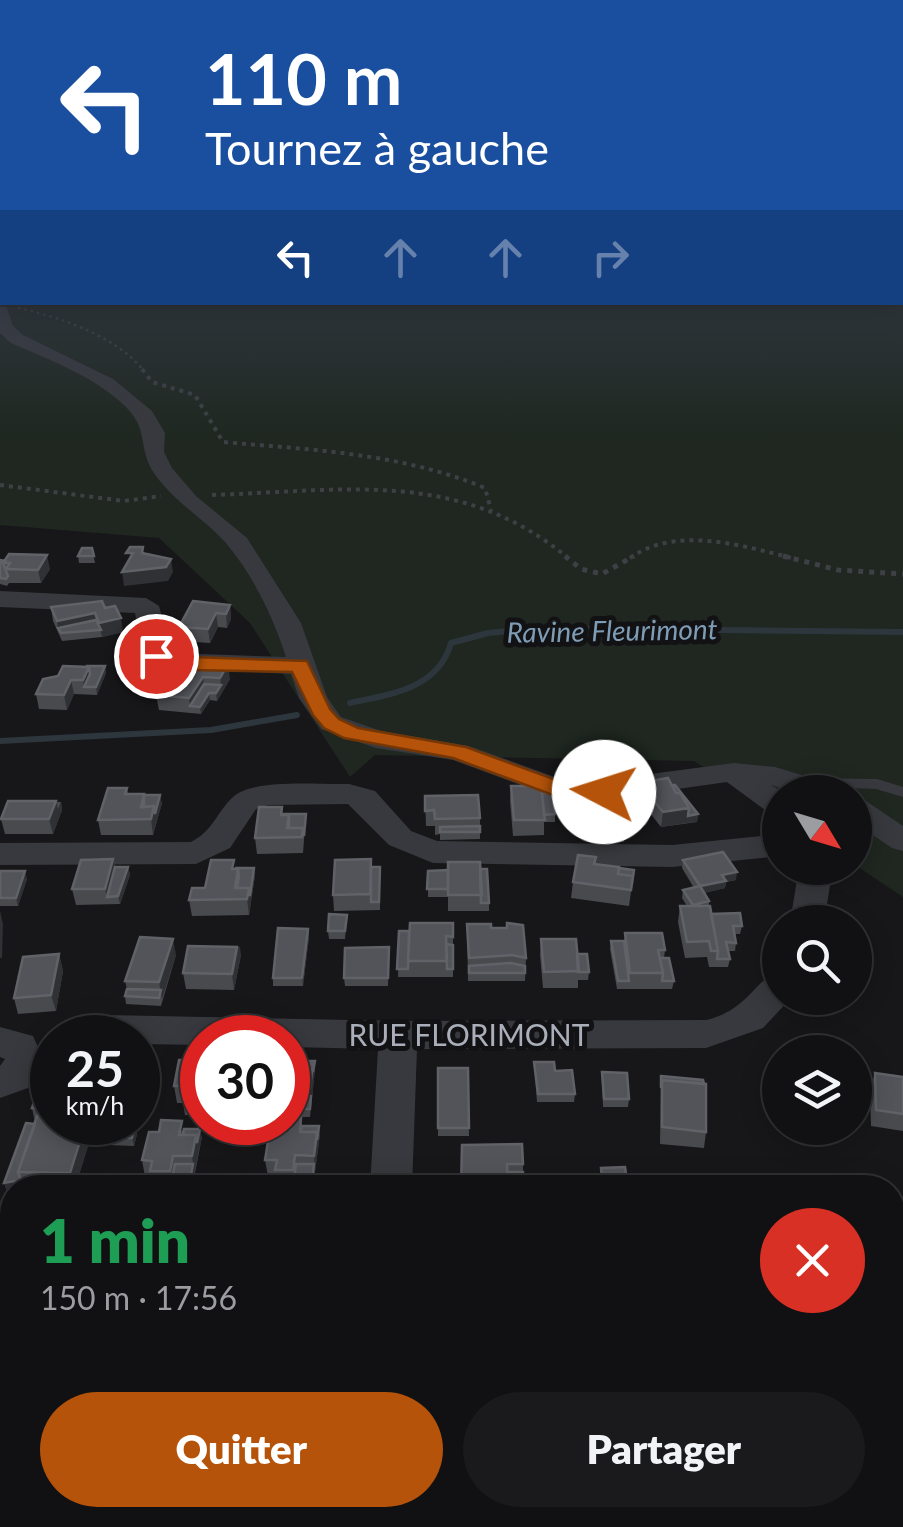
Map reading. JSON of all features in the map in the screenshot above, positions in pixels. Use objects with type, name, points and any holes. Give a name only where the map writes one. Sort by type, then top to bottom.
[{"type":"street","points":[[9,308],[5,328],[17,338],[114,388],[156,428],[159,439],[154,452],[162,470],[182,494],[239,543],[288,623],[300,666],[320,711],[331,723],[352,733],[458,752],[572,794],[734,772],[762,781]]},
{"type":"street","points":[[0,599],[146,606],[156,656],[167,661],[300,666]]},
{"type":"street","points":[[0,854],[196,853],[218,841],[245,802],[264,795],[349,794],[364,798],[400,838],[433,852],[672,856],[762,848]]},
{"type":"street","points":[[872,820],[903,841]]},
{"type":"street","name":"RUE FLORIMONT","points":[[160,1030],[398,1035],[706,1034],[742,1026],[762,1007]]},
{"type":"street","points":[[392,1175],[398,1035]]},
{"type":"lane","points":[[872,785],[903,792]]},
{"type":"path","points":[[9,308],[56,316],[134,358],[152,382],[195,395],[224,442],[363,454],[462,477],[484,488],[491,510]]},
{"type":"path","points":[[0,485],[124,500],[182,494],[396,489],[434,493],[491,510],[516,527],[545,539],[581,569],[602,574],[642,550],[668,544],[724,541],[838,570],[903,574]]},
{"type":"shaded area","points":[[0,305],[903,305],[903,897],[872,876],[872,775],[762,775],[762,805],[694,761],[375,755],[350,777],[250,623],[159,538],[0,525]]},
{"type":"building","points":[[130,547],[143,547],[142,553],[171,559],[166,567],[122,572],[133,553],[126,553]]},
{"type":"building","points":[[82,548],[92,548],[94,556],[78,556]]},
{"type":"building","points":[[9,554],[47,555],[38,570],[6,569],[10,563],[3,563]]},
{"type":"building","points":[[0,560],[5,561],[6,579],[0,578]]},
{"type":"building","points":[[102,601],[105,608],[115,606],[121,618],[99,623],[95,613],[57,621],[51,607]]},
{"type":"building","points":[[193,601],[230,605],[226,614],[216,613],[208,629],[179,627]]},
{"type":"building","points":[[96,620],[101,630],[61,633],[58,628]]},
{"type":"building","points":[[206,662],[228,664],[220,678],[203,677],[189,698],[156,695],[166,680],[179,682],[188,667],[202,669]]},
{"type":"building","points":[[63,666],[89,667],[83,680],[71,680],[64,695],[36,694],[43,679],[58,676]]},
{"type":"building","points":[[86,666],[105,666],[96,687],[84,687],[90,674]]},
{"type":"building","points":[[204,684],[221,685],[216,693],[209,693],[200,707],[190,706]]},
{"type":"building","points":[[668,778],[689,808],[663,812],[639,783]]},
{"type":"building","points":[[672,785],[698,814],[688,816],[689,808]]},
{"type":"building","points":[[511,786],[541,786],[545,820],[514,820]]},
{"type":"building","points":[[108,788],[127,788],[125,794],[144,794],[141,807],[154,806],[151,819],[98,820]]},
{"type":"building","points":[[542,793],[552,793],[555,814],[544,815]]},
{"type":"building","points":[[144,795],[160,795],[155,814],[154,806],[144,807]]},
{"type":"building","points":[[478,795],[480,818],[435,819],[434,810],[425,811],[425,796]]},
{"type":"building","points":[[8,801],[56,801],[49,819],[1,819]]},
{"type":"building","points":[[259,807],[282,807],[281,815],[289,815],[287,828],[303,828],[302,837],[255,838]]},
{"type":"building","points":[[282,814],[306,814],[304,836],[303,828],[289,828],[289,815]]},
{"type":"building","points":[[622,821],[625,834],[592,835],[590,825]]},
{"type":"building","points":[[480,826],[480,832],[440,832],[440,827]]},
{"type":"building","points":[[723,852],[737,872],[722,875],[726,881],[700,886],[683,860]]},
{"type":"building","points":[[578,855],[596,857],[594,864],[619,867],[618,874],[633,876],[631,890],[573,882]]},
{"type":"building","points":[[113,859],[105,889],[72,889],[81,860]]},
{"type":"building","points":[[371,859],[370,894],[333,895],[335,860]]},
{"type":"building","points":[[211,860],[234,860],[232,869],[238,869],[235,888],[249,888],[247,899],[189,900],[192,888],[205,888]]},
{"type":"building","points":[[448,862],[480,862],[482,895],[448,895]]},
{"type":"building","points":[[115,867],[128,867],[118,896],[107,897]]},
{"type":"building","points":[[371,867],[380,867],[379,902],[371,902]]},
{"type":"building","points":[[235,868],[254,868],[250,896],[249,888],[237,888],[239,876]]},
{"type":"building","points":[[619,868],[634,870],[632,884],[633,876],[618,874]]},
{"type":"building","points":[[480,869],[487,869],[489,903],[481,903]]},
{"type":"building","points":[[448,870],[448,889],[427,889],[428,871]]},
{"type":"building","points":[[0,871],[25,871],[16,898],[0,898]]},
{"type":"building","points":[[700,886],[709,901],[693,905],[683,890]]},
{"type":"building","points":[[680,906],[710,906],[718,951],[711,951],[709,941],[687,942]]},
{"type":"building","points":[[740,913],[742,926],[733,926],[736,943],[726,942],[730,959],[717,959],[711,914]]},
{"type":"building","points":[[329,914],[347,915],[345,931],[328,931]]},
{"type":"building","points":[[410,923],[453,923],[453,937],[446,936],[447,961],[408,961]]},
{"type":"building","points":[[507,923],[523,925],[526,958],[469,958],[467,924],[507,928]]},
{"type":"building","points":[[278,928],[308,929],[302,978],[273,978]]},
{"type":"building","points":[[399,931],[409,931],[408,969],[397,969]]},
{"type":"building","points":[[625,933],[662,933],[665,950],[658,950],[663,973],[630,973]]},
{"type":"building","points":[[140,937],[173,939],[159,982],[125,981]]},
{"type":"building","points":[[541,939],[576,939],[579,971],[544,972]]},
{"type":"building","points":[[611,941],[624,941],[629,981],[618,981]]},
{"type":"building","points":[[446,944],[453,945],[453,969],[447,969]]},
{"type":"building","points":[[188,946],[237,947],[232,974],[183,973]]},
{"type":"building","points":[[389,947],[388,978],[344,978],[345,948]]},
{"type":"building","points":[[59,954],[51,995],[14,998],[23,957]]},
{"type":"building","points":[[577,954],[587,954],[589,972],[578,972]]},
{"type":"building","points":[[660,958],[669,958],[674,981],[662,981]]},
{"type":"building","points":[[469,966],[525,966],[525,973],[469,973]]},
{"type":"building","points":[[127,989],[161,990],[159,998],[125,996]]},
{"type":"building","points":[[179,1060],[180,1086],[174,1086]]},
{"type":"building","points":[[534,1062],[554,1062],[555,1071],[572,1070],[575,1094],[538,1094]]},
{"type":"building","points":[[438,1068],[468,1068],[469,1128],[438,1128]]},
{"type":"building","points":[[602,1072],[627,1073],[629,1099],[604,1099]]},
{"type":"building","points":[[875,1073],[903,1077],[903,1114],[876,1110]]},
{"type":"building","points":[[661,1076],[703,1080],[704,1084],[662,1080],[661,1088]]},
{"type":"building","points":[[662,1080],[706,1084],[706,1132],[662,1127]]},
{"type":"building","points":[[161,1120],[180,1121],[180,1145],[194,1145],[192,1156],[173,1156],[170,1171],[150,1171],[152,1161],[142,1160],[146,1145],[160,1145]]},
{"type":"building","points":[[26,1123],[30,1123],[30,1138],[19,1175],[7,1175]]},
{"type":"building","points":[[310,1132],[317,1132],[314,1156],[295,1155],[293,1170],[275,1170],[277,1160],[265,1160],[267,1145],[310,1145]]},
{"type":"building","points":[[30,1137],[30,1145],[79,1145],[70,1173],[18,1172]]},
{"type":"building","points":[[522,1144],[523,1164],[507,1164],[507,1175],[461,1175],[462,1145]]},
{"type":"building","points":[[175,1164],[193,1164],[191,1175],[173,1175]]},
{"type":"building","points":[[296,1164],[314,1164],[313,1175],[294,1175]]},
{"type":"building","points":[[625,1167],[626,1175],[602,1175],[601,1168]]},
{"type":"waterway","name":"Ravine Fleurimont","points":[[350,703],[411,687],[436,671],[451,643],[488,633],[545,628],[903,632]]},
{"type":"waterway","name":"Ravine Fleurimont","points":[[0,741],[211,730],[297,715]]},
{"type":"route","points":[[156,656],[192,664],[300,666],[320,711],[331,723],[352,733],[458,752],[572,794],[604,792]]}]
